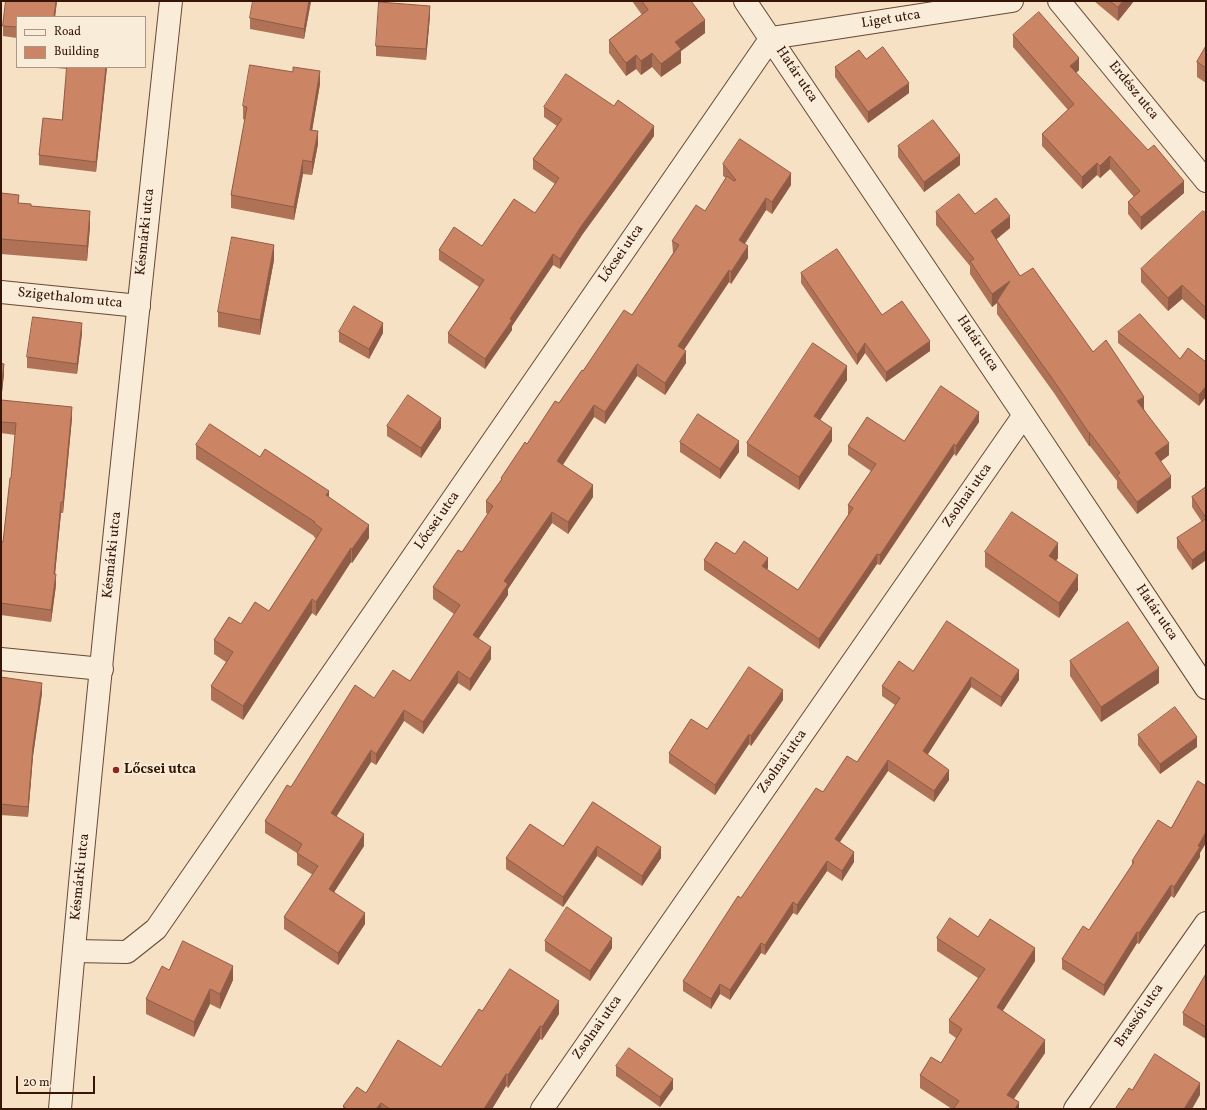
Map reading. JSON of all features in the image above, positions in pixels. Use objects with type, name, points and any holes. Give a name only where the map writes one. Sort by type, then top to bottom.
[{"type":"street","name":"Késmárki utca","points":[[60,1109],[74,951],[138,306],[171,1]]},
{"type":"street","name":"Határ utca","points":[[745,1],[1206,688]]},
{"type":"street","name":"Liget utca","points":[[771,38],[1012,1]]},
{"type":"street","name":"Erdész utca","points":[[1059,1],[1206,181]]},
{"type":"street","name":"Lőcsei utca","points":[[74,951],[127,952],[156,929],[771,38]]},
{"type":"street","name":"Szigethalom utca","points":[[1,292],[138,306]]},
{"type":"street","name":"Zsolnai utca","points":[[542,1109],[1024,415]]},
{"type":"street","points":[[1,659],[102,669]]},
{"type":"street","name":"Brassói utca","points":[[1075,1109],[1206,923]]},
{"type":"building","points":[[6,1],[56,1],[54,16],[16,16],[16,27],[3,26]]},
{"type":"building","points":[[253,1],[309,1],[304,29],[250,18]]},
{"type":"building","points":[[642,1],[691,1],[705,20],[675,42],[681,49],[661,64],[652,53],[641,61],[636,55],[626,63],[609,40],[648,10]]},
{"type":"building","points":[[1110,1],[1123,1],[1118,7]]},
{"type":"building","points":[[379,2],[430,6],[426,49],[376,46]]},
{"type":"building","points":[[1039,12],[1079,58],[1070,66],[1148,150],[1154,145],[1184,181],[1141,217],[1128,202],[1140,191],[1110,156],[1100,166],[1097,163],[1082,177],[1042,134],[1074,104],[1013,35]]},
{"type":"building","points":[[1206,46],[1206,68],[1197,62]]},
{"type":"building","points":[[883,47],[909,83],[868,112],[835,67],[859,50],[866,59]]},
{"type":"building","points":[[250,65],[293,72],[293,67],[320,71],[310,130],[318,131],[312,162],[303,160],[294,207],[231,195],[247,107],[243,106]]},
{"type":"building","points":[[67,68],[106,68],[96,162],[39,155],[43,118],[62,120]]},
{"type":"building","points":[[566,74],[614,106],[618,100],[654,126],[582,225],[560,259],[553,254],[510,319],[512,320],[485,359],[448,333],[484,280],[439,250],[454,227],[482,246],[514,199],[535,213],[559,178],[533,159],[562,119],[544,107]]},
{"type":"building","points":[[933,120],[960,155],[924,182],[898,146]]},
{"type":"building","points":[[740,139],[791,173],[772,202],[766,198],[739,240],[748,246],[731,272],[729,270],[678,346],[686,351],[665,383],[637,364],[605,412],[594,405],[557,461],[593,485],[568,522],[552,512],[504,581],[508,584],[473,635],[491,647],[470,679],[458,671],[423,722],[404,710],[376,754],[371,750],[331,813],[364,834],[329,889],[365,913],[338,953],[284,917],[318,866],[297,853],[302,844],[265,821],[287,785],[291,787],[355,685],[374,698],[393,670],[410,681],[460,605],[433,587],[458,550],[462,552],[493,506],[486,501],[502,479],[501,478],[525,442],[527,444],[555,401],[559,403],[582,370],[583,371],[624,310],[632,315],[679,245],[672,241],[696,205],[705,211],[727,176],[734,181],[736,180],[723,164]]},
{"type":"building","points":[[1,193],[19,195],[18,203],[31,204],[31,206],[90,211],[87,246],[1,239]]},
{"type":"building","points":[[959,194],[975,214],[996,198],[1010,216],[991,231],[1020,276],[1033,268],[1093,352],[1106,340],[1144,397],[1137,401],[1169,443],[1155,453],[1171,476],[1137,502],[1117,475],[1120,473],[1089,433],[997,301],[1010,281],[992,294],[970,261],[974,259],[936,212]]},
{"type":"building","points":[[1203,211],[1206,213],[1206,308],[1182,285],[1168,298],[1141,269]]},
{"type":"building","points":[[232,237],[274,245],[260,320],[218,312]]},
{"type":"building","points":[[837,249],[882,315],[902,301],[930,341],[886,372],[865,343],[857,355],[801,273]]},
{"type":"building","points":[[354,306],[383,323],[369,349],[339,332]]},
{"type":"building","points":[[1140,314],[1180,359],[1188,348],[1206,362],[1206,386],[1199,395],[1118,332]]},
{"type":"building","points":[[33,317],[82,323],[77,364],[27,357]]},
{"type":"building","points":[[813,343],[847,366],[814,416],[832,428],[799,477],[747,443]]},
{"type":"building","points":[[1,363],[4,364],[1,392]]},
{"type":"building","points":[[941,386],[979,412],[956,446],[954,444],[880,555],[877,554],[819,639],[704,560],[716,542],[735,554],[744,541],[768,558],[762,566],[798,590],[853,508],[848,505],[876,464],[848,446],[867,417],[904,441]]},
{"type":"building","points":[[408,395],[441,418],[421,448],[387,426]]},
{"type":"building","points":[[1,400],[72,407],[63,502],[61,502],[54,574],[56,574],[51,610],[1,603],[1,542],[3,542],[16,423],[1,422]]},
{"type":"building","points":[[698,414],[739,441],[720,469],[680,442]]},
{"type":"building","points":[[210,424],[260,457],[265,449],[329,491],[326,495],[369,525],[352,549],[351,548],[316,602],[312,599],[243,706],[211,686],[233,652],[214,640],[229,617],[241,624],[255,602],[269,611],[322,529],[314,523],[315,522],[196,445]]},
{"type":"building","points":[[1206,487],[1206,518],[1192,497]]},
{"type":"building","points":[[1012,512],[1058,543],[1049,556],[1078,575],[1059,603],[985,552]]},
{"type":"building","points":[[1206,519],[1206,550],[1192,560],[1177,538]]},
{"type":"building","points":[[947,621],[1019,670],[1001,697],[971,677],[923,751],[949,770],[934,791],[888,760],[835,839],[854,852],[842,871],[827,861],[797,905],[793,902],[765,945],[761,943],[730,990],[720,984],[711,999],[683,981],[738,896],[741,898],[816,788],[823,792],[847,756],[857,762],[900,698],[882,686],[899,661],[913,671]]},
{"type":"building","points":[[1128,622],[1159,668],[1101,707],[1070,661]]},
{"type":"building","points":[[749,667],[783,690],[751,736],[749,734],[715,785],[669,753],[691,719],[707,729]]},
{"type":"building","points":[[1,677],[42,683],[33,746],[28,807],[1,804]]},
{"type":"building","points":[[1175,707],[1197,737],[1160,764],[1138,735]]},
{"type":"building","points":[[1198,781],[1206,786],[1206,832],[1198,846],[1200,847],[1174,887],[1171,885],[1139,933],[1137,932],[1104,985],[1062,959],[1083,926],[1089,930],[1134,862],[1132,861],[1158,820],[1171,828]]},
{"type":"building","points":[[593,802],[661,847],[642,876],[597,846],[563,897],[506,858],[530,824],[563,846]]},
{"type":"building","points":[[567,907],[612,938],[590,971],[545,941]]},
{"type":"building","points":[[950,918],[978,937],[990,919],[1035,948],[997,1007],[1045,1040],[1007,1095],[1019,1102],[1015,1109],[953,1109],[959,1101],[920,1075],[931,1057],[941,1063],[962,1029],[949,1020],[985,969],[937,938]]},
{"type":"building","points":[[183,941],[233,966],[220,994],[210,989],[194,1022],[146,999],[162,966],[169,970]]},
{"type":"building","points":[[510,969],[559,1001],[542,1027],[540,1026],[508,1075],[506,1074],[484,1109],[390,1109],[381,1103],[376,1109],[347,1109],[343,1106],[357,1087],[366,1093],[398,1040],[441,1067],[479,1009],[482,1011]]},
{"type":"building","points":[[1206,974],[1206,1027],[1183,1013]]},
{"type":"building","points":[[629,1048],[673,1079],[660,1097],[616,1066]]},
{"type":"building","points":[[1155,1054],[1200,1083],[1184,1109],[1115,1109],[1129,1088],[1132,1090]]},
{"type":"place","name":"Lőcsei utca","points":[[116,770]]}]
